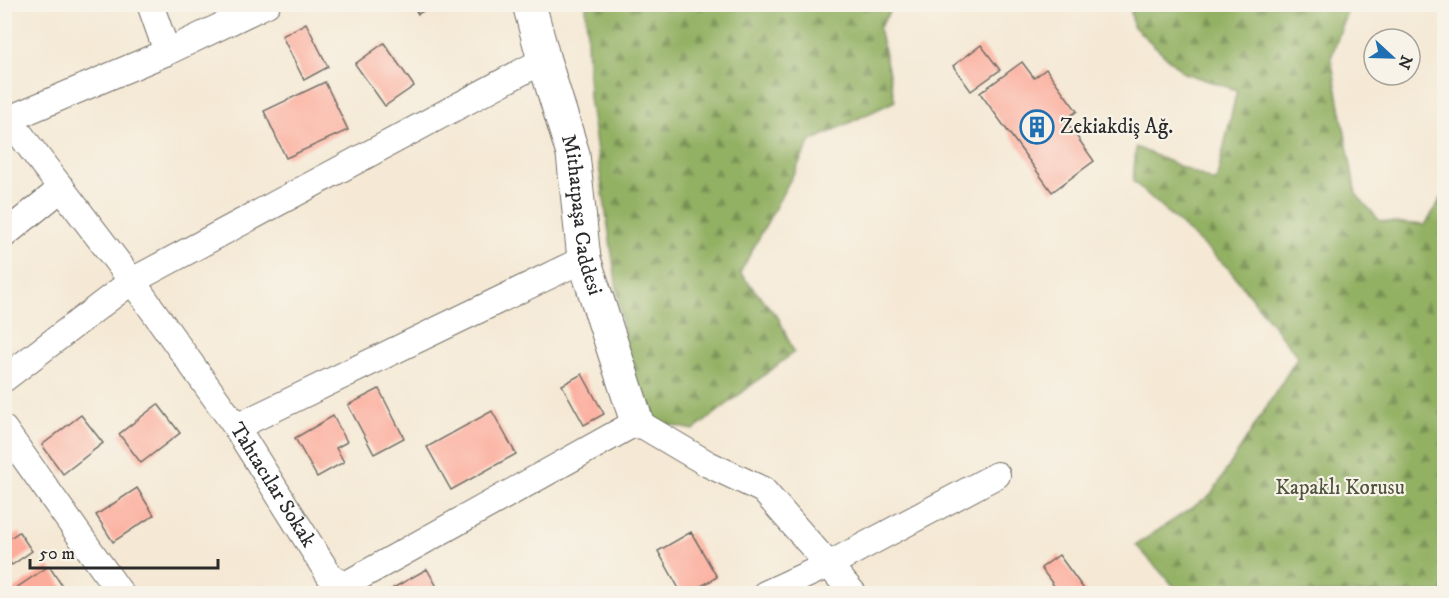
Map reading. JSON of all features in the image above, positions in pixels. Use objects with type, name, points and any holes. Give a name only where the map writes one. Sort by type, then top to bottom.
[{"type":"street","points":[[150,4],[167,52]]},
{"type":"street","points":[[7,116],[167,52],[267,4]]},
{"type":"street","name":"Mithatpaşa Caddesi","points":[[529,4],[573,154],[584,260],[637,423]]},
{"type":"street","points":[[4,379],[132,281],[544,60]]},
{"type":"street","name":"Tahtacılar Sokak","points":[[7,116],[132,281],[236,427],[331,579],[349,589],[637,423]]},
{"type":"street","points":[[4,235],[62,189]]},
{"type":"street","points":[[236,427],[584,260]]},
{"type":"street","points":[[637,423],[708,464],[763,490],[854,594]]},
{"type":"street","points":[[4,429],[121,594]]},
{"type":"street","points":[[765,594],[828,565],[997,475]]},
{"type":"green space","points":[[586,5],[894,5],[879,28],[895,101],[811,141],[740,273],[779,319],[794,352],[694,430],[636,418],[589,97]]},
{"type":"green space","name":"Kapaklı Korusu","points":[[1130,5],[1349,5],[1331,58],[1356,194],[1380,221],[1425,225],[1444,194],[1444,593],[1180,593],[1136,545],[1211,495],[1298,357],[1229,269],[1133,181],[1136,147],[1216,182],[1237,90],[1184,73],[1133,26]]},
{"type":"building","points":[[412,4],[436,4],[418,14]]},
{"type":"building","points":[[306,23],[328,67],[304,80],[282,36]]},
{"type":"building","points":[[384,43],[414,86],[385,106],[355,64]]},
{"type":"building","points":[[981,45],[1000,70],[971,91],[953,66]]},
{"type":"building","name":"Zekiakdiş Ağ.","points":[[1022,62],[1034,78],[1046,69],[1077,111],[1065,120],[1094,161],[1052,192],[980,93]]},
{"type":"building","points":[[325,82],[348,130],[286,158],[264,111]]},
{"type":"building","points":[[582,374],[604,414],[584,425],[562,385]]},
{"type":"building","points":[[379,389],[404,438],[374,454],[348,405]]},
{"type":"building","points":[[158,404],[180,433],[141,463],[119,434]]},
{"type":"building","points":[[492,411],[516,454],[451,490],[427,447]]},
{"type":"building","points":[[81,415],[103,443],[63,474],[42,445]]},
{"type":"building","points":[[333,416],[347,442],[336,448],[344,462],[317,477],[295,438]]},
{"type":"building","points":[[137,488],[154,515],[113,542],[96,515]]},
{"type":"building","points":[[19,532],[32,551],[12,565],[4,555],[4,542]]},
{"type":"building","points":[[691,532],[717,577],[688,594],[682,594],[658,551]]},
{"type":"building","points":[[1059,555],[1086,592],[1084,594],[1060,594],[1041,568]]},
{"type":"building","points":[[49,566],[67,593],[7,594]]},
{"type":"building","points":[[427,569],[441,594],[396,594],[393,588]]},
{"type":"place","name":"Zekiakdiş Ağ.","points":[[1037,127]]}]
